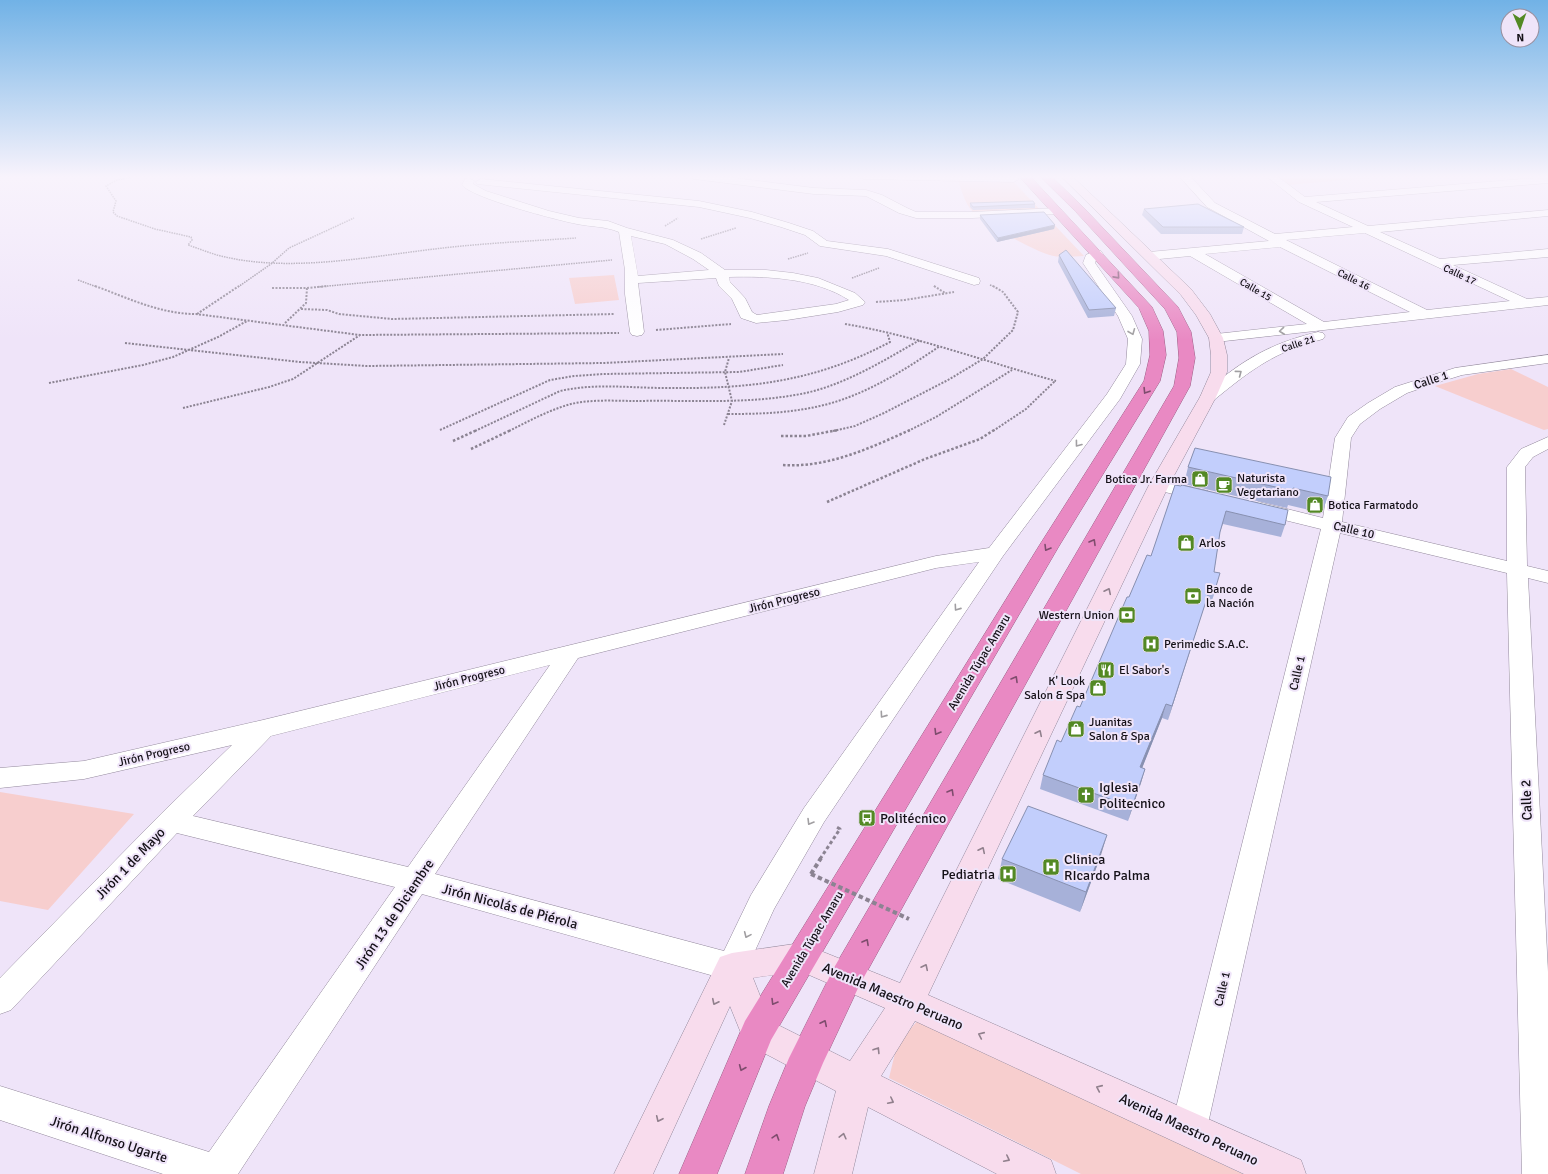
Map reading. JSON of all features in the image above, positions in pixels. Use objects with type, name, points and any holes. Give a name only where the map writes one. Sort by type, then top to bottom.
[{"type":"highway","name":"Avenida Túpac Amaru","points":[[698,1174],[757,1032],[1049,546],[1152,381],[1158,355],[1156,331],[1145,306],[1075,231]]},
{"type":"highway","points":[[764,1174],[786,1106],[846,976],[1182,386],[1187,358],[1184,332],[1171,307],[1099,231]]},
{"type":"main road","points":[[833,1174],[856,1083],[908,1002],[1159,485],[1208,397],[1218,372],[1219,355],[1216,338],[1203,314],[1186,292],[1123,231]]},
{"type":"main road","name":"Avenida Maestro Peruano","points":[[801,957],[908,1002],[1189,1128],[1287,1174]]},
{"type":"main road","points":[[732,967],[801,957]]},
{"type":"main road","points":[[732,967],[757,1032],[1037,1174]]},
{"type":"main road","points":[[633,1174],[732,967]]},
{"type":"street","points":[[623,231],[625,233],[629,258],[637,332]]},
{"type":"street","points":[[625,231],[669,242],[696,256],[721,273],[724,283],[738,298],[746,315],[756,319],[831,309],[858,302],[856,298],[831,286],[797,277],[721,273],[632,280]]},
{"type":"street","points":[[802,231],[809,233],[824,244],[888,253],[974,281]]},
{"type":"street","name":"Calle 16","points":[[1259,231],[1426,315]]},
{"type":"street","points":[[1149,256],[1359,231]]},
{"type":"street","name":"Calle 17","points":[[1367,231],[1524,303]]},
{"type":"street","name":"Calle 15","points":[[1191,251],[1321,326]]},
{"type":"street","points":[[1437,263],[1548,253]]},
{"type":"street","points":[[732,967],[761,904],[814,815],[995,553],[1114,396],[1133,364],[1135,338],[1126,316],[1089,263],[1090,258],[1097,254]]},
{"type":"street","name":"Calle 21","points":[[1216,338],[1548,301]]},
{"type":"street","name":"Calle 21","points":[[1208,397],[1241,371],[1270,353],[1300,341],[1401,318]]},
{"type":"street","name":"Calle 1","points":[[1189,1128],[1332,525],[1343,438],[1354,421],[1374,406],[1401,390],[1460,371],[1548,359]]},
{"type":"street","name":"Calle 2","points":[[1540,1174],[1517,569],[1516,467],[1527,453],[1548,442]]},
{"type":"street","points":[[1159,485],[1219,499]]},
{"type":"street","name":"Calle 10","points":[[1242,504],[1548,577]]},
{"type":"street","name":"Jirón Progreso","points":[[0,778],[84,770],[263,729],[936,562],[995,553]]},
{"type":"street","points":[[936,562],[978,578]]},
{"type":"street","name":"Jirón 13 de Diciembre","points":[[217,1174],[417,881],[570,653]]},
{"type":"street","name":"Jirón 1 de Mayo","points":[[0,1000],[171,821],[263,729]]},
{"type":"street","name":"Jirón Nicolás de Piérola","points":[[171,821],[417,881],[732,967]]},
{"type":"street","name":"Jirón Alfonso Ugarte","points":[[0,1103],[217,1174]]},
{"type":"path","points":[[163,231],[191,237],[192,240],[188,245],[196,249],[219,256],[271,264],[311,262],[502,242],[582,237]]},
{"type":"path","points":[[196,314],[271,264],[290,248],[325,231]]},
{"type":"path","points":[[648,237],[658,231]]},
{"type":"path","points":[[680,248],[726,231]]},
{"type":"path","points":[[272,288],[307,288],[510,271],[629,258]]},
{"type":"path","points":[[831,286],[881,267]]},
{"type":"path","points":[[78,280],[160,310],[178,314],[196,314],[283,324],[360,335],[584,334],[637,332],[742,323],[756,319]]},
{"type":"path","points":[[781,436],[806,436],[855,426],[884,413],[948,380],[983,358],[1013,330],[1018,312],[1004,293],[996,287],[974,281]]},
{"type":"path","points":[[989,288],[996,287]]},
{"type":"path","points":[[283,324],[306,303],[307,288]]},
{"type":"path","points":[[858,302],[905,300],[960,291]]},
{"type":"path","points":[[301,309],[327,310],[339,314],[392,319],[635,313]]},
{"type":"path","points":[[49,383],[143,365],[173,357],[218,337],[247,321]]},
{"type":"path","points":[[827,502],[925,459],[980,439],[1026,409],[1056,381],[1012,370],[983,358],[920,340],[844,324]]},
{"type":"path","points":[[453,441],[560,391],[570,388],[592,386],[682,389],[728,387],[809,376],[870,354],[890,342],[887,332]]},
{"type":"path","points":[[183,408],[269,387],[293,379],[360,335]]},
{"type":"path","points":[[471,449],[550,411],[572,404],[598,401],[732,401],[776,398],[809,392],[840,382],[872,367],[920,340]]},
{"type":"path","points":[[125,343],[189,349],[254,359],[360,367],[502,366],[729,358],[783,354]]},
{"type":"path","points":[[728,414],[786,412],[820,406],[841,400],[903,371],[940,346]]},
{"type":"path","points":[[724,425],[732,401],[725,372],[729,358]]},
{"type":"path","points":[[440,430],[550,380],[574,376],[603,374],[725,372],[783,365]]},
{"type":"path","points":[[783,465],[799,466],[823,463],[855,453],[894,437],[936,417],[1012,370]]},
{"type":"path","points":[[840,829],[811,874],[909,920]]},
{"type":"shaded area","points":[[1000,231],[1060,231],[1084,256],[1054,256],[1024,244]]},
{"type":"shaded area","points":[[614,275],[619,300],[575,304],[569,278]]},
{"type":"shaded area","points":[[1511,369],[1548,387],[1548,429],[1544,430],[1435,386],[1478,374]]},
{"type":"shaded area","points":[[0,792],[134,814],[48,910],[0,901]]},
{"type":"shaded area","points":[[918,1020],[1243,1174],[1081,1174],[889,1078],[897,1045]]},
{"type":"building","points":[[992,231],[1030,231],[998,238]]},
{"type":"building","points":[[1066,250],[1116,308],[1089,310],[1059,255]]},
{"type":"building","points":[[1195,448],[1331,477],[1328,496],[1293,488],[1293,491],[1188,467]]},
{"type":"building","points":[[1175,485],[1182,485],[1288,510],[1285,525],[1226,511],[1220,532],[1214,572],[1220,573],[1214,593],[1209,592],[1172,706],[1166,704],[1140,767],[1145,769],[1132,807],[1043,775],[1057,740],[1061,742],[1077,706],[1080,707],[1127,597],[1129,597],[1147,555],[1151,556]]},
{"type":"building","name":"Clinica RIcardo Palma","points":[[1028,806],[1107,835],[1086,892],[1002,859]]},
{"type":"place","name":"Botica Jr. Farma","points":[[1200,479]]},
{"type":"place","name":"Naturista Vegetariano","points":[[1224,485]]},
{"type":"place","name":"Botica Farmatodo","points":[[1315,505]]},
{"type":"place","name":"Arlos","points":[[1186,543]]},
{"type":"place","name":"Banco de la Nación","points":[[1193,596]]},
{"type":"place","name":"Western Union","points":[[1127,615]]},
{"type":"place","name":"Perimedic S.A.C.","points":[[1151,644]]},
{"type":"place","name":"El Sabor's","points":[[1106,670]]},
{"type":"place","name":"K' Look Salon & Spa","points":[[1098,688]]},
{"type":"place","name":"Juanitas Salon & Spa","points":[[1076,729]]},
{"type":"place","name":"Iglesia Politecnico","points":[[1086,795]]},
{"type":"place","name":"Politécnico","points":[[867,818]]},
{"type":"place","name":"Clinica RIcardo Palma","points":[[1051,867]]},
{"type":"place","name":"Pediatria","points":[[1008,874]]}]
